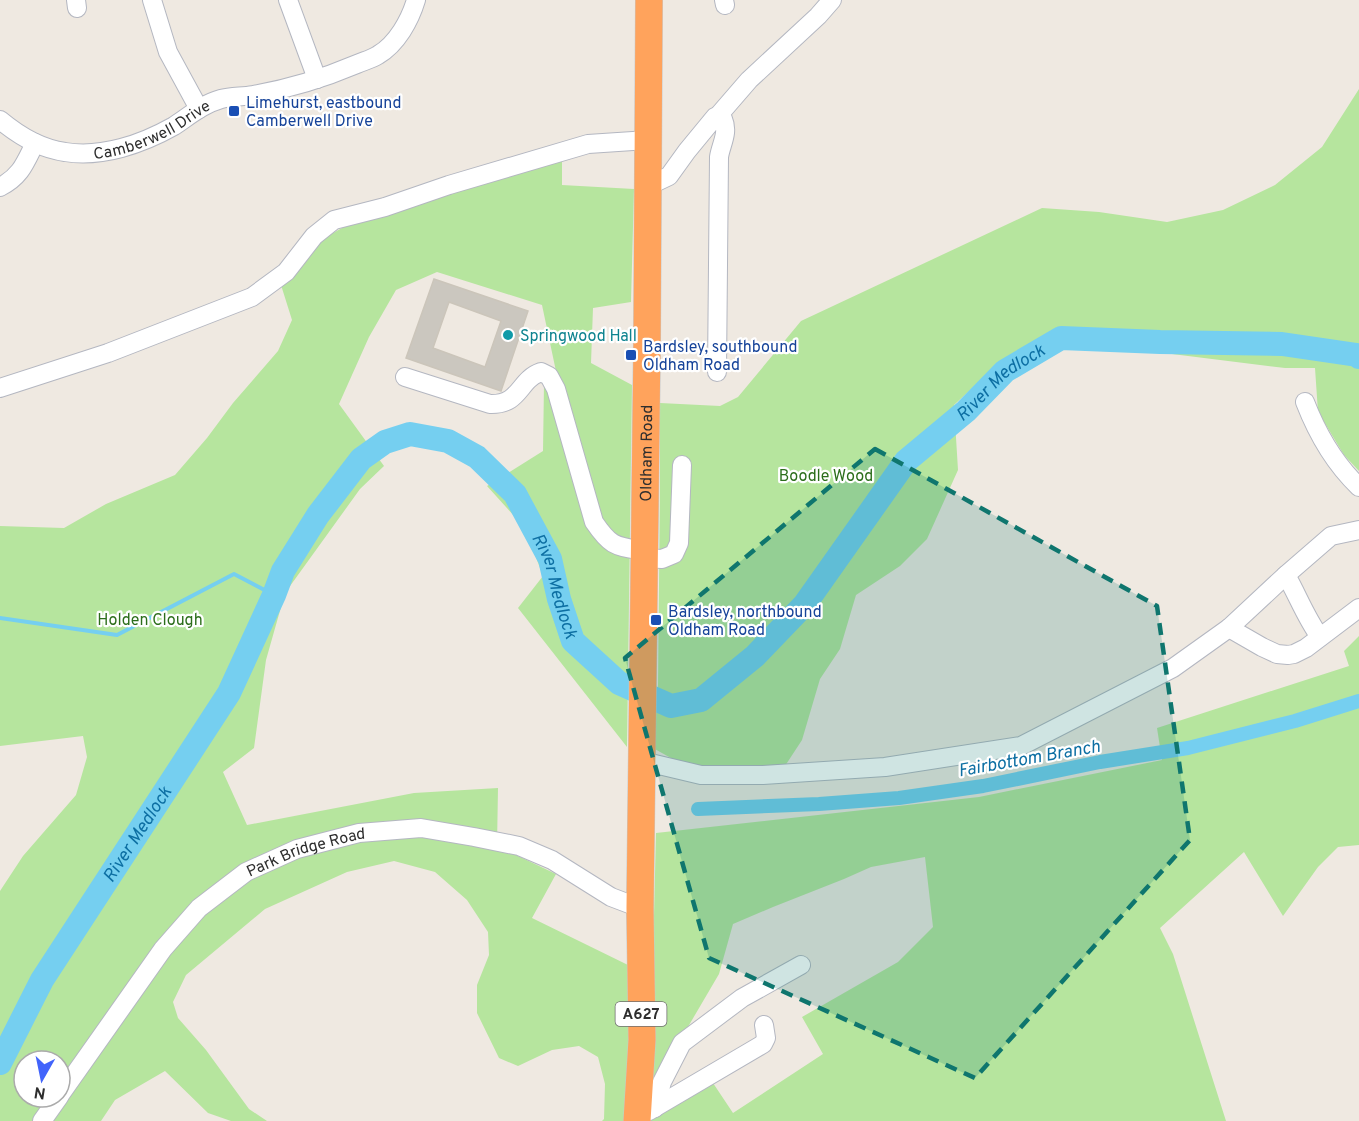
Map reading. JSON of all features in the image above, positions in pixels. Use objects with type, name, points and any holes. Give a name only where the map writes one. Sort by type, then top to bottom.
[{"type":"highway","name":"Oldham Road","points":[[640,908],[649,0]]},
{"type":"highway","name":"A627","points":[[640,908],[643,1115]]},
{"type":"street","points":[[152,0],[168,52],[199,109]]},
{"type":"street","points":[[288,0],[317,79]]},
{"type":"street","name":"Camberwell Drive","points":[[0,120],[35,143],[64,152],[111,151],[145,140],[220,99],[284,89],[338,72],[379,55],[399,35],[413,12],[416,0]]},
{"type":"street","points":[[648,186],[669,176],[711,122],[749,80],[818,16],[832,0]]},
{"type":"street","points":[[717,117],[724,121],[726,135],[719,158],[717,372]]},
{"type":"street","points":[[0,388],[108,353],[252,297],[286,272],[314,236],[334,220],[385,207],[449,185],[588,144],[648,140]]},
{"type":"street","points":[[0,187],[12,181],[24,166],[35,143]]},
{"type":"street","points":[[405,377],[490,404],[500,404],[513,397],[534,375],[541,372],[549,376],[556,389],[594,522],[604,537],[618,546],[662,559],[674,554],[679,543],[682,465]]},
{"type":"street","points":[[1305,402],[1315,426],[1348,476],[1359,487]]},
{"type":"street","points":[[642,762],[701,775],[763,774],[885,767],[1021,746],[1173,668],[1229,628],[1286,574],[1331,536],[1359,530]]},
{"type":"street","points":[[1286,574],[1309,621],[1320,637]]},
{"type":"street","points":[[1229,628],[1277,654],[1288,655],[1306,648],[1359,608]]},
{"type":"street","name":"Park Bridge Road","points":[[72,1078],[163,949],[199,908],[246,872],[297,849],[359,833],[421,828],[474,837],[519,846],[552,860],[611,897],[640,908]]},
{"type":"street","points":[[643,1115],[682,1043],[742,999],[801,965]]},
{"type":"street","points":[[643,1115],[763,1044],[766,1038],[764,1025]]},
{"type":"highlighted area","points":[[875,449],[1157,606],[1190,840],[975,1078],[709,958],[625,658]]},
{"type":"green space","name":"Boodle Wood","points":[[1359,89],[1359,471],[1344,455],[1318,412],[1315,368],[1285,368],[1140,350],[1139,331],[1052,330],[996,366],[954,405],[958,470],[927,539],[900,566],[856,595],[840,649],[820,679],[802,740],[785,766],[687,767],[653,748],[658,685],[660,403],[720,406],[738,397],[801,321],[1042,208],[1099,212],[1167,222],[1223,210],[1275,185],[1322,147]]},
{"type":"green space","name":"Holden Clough","points":[[562,160],[562,185],[634,189],[631,302],[593,308],[591,363],[632,385],[627,747],[518,608],[543,576],[525,528],[487,486],[543,451],[544,384],[557,376],[542,305],[437,272],[396,290],[369,337],[339,404],[384,466],[360,489],[285,593],[266,660],[254,748],[223,772],[247,825],[414,793],[498,788],[497,846],[556,874],[532,918],[628,965],[630,1087],[627,1121],[602,1121],[604,1119],[605,1084],[598,1057],[579,1046],[552,1050],[518,1066],[499,1058],[477,1013],[477,985],[489,955],[488,932],[467,900],[435,872],[394,861],[347,872],[265,909],[186,975],[173,1002],[178,1018],[206,1050],[249,1109],[267,1121],[231,1121],[208,1113],[165,1071],[115,1100],[101,1121],[0,1121],[0,891],[23,856],[76,795],[87,757],[83,736],[0,746],[0,526],[64,528],[106,504],[175,475],[278,351],[292,320],[281,285],[312,245],[356,220]]},
{"type":"green space","points":[[1359,636],[1359,845],[1338,847],[1318,867],[1283,916],[1244,852],[1160,928],[1173,954],[1226,1121],[648,1121],[713,1083],[733,1113],[823,1054],[802,1017],[898,962],[933,927],[925,857],[871,867],[733,924],[719,974],[658,1078],[650,1081],[656,833],[979,797],[1162,760],[1157,728],[1349,666],[1344,651]]},
{"type":"building","name":"Springwood Hall","points":[[434,279],[528,311],[501,391],[406,358]],"holes":[[[449,302],[501,321],[485,367],[433,348]]]},
{"type":"waterway","name":"River Medlock","points":[[0,1063],[42,980],[229,693],[283,571],[318,515],[361,459],[385,442],[410,434],[448,441],[477,457],[515,494],[550,559],[559,599],[573,641],[619,683],[671,706],[701,700],[755,656],[805,604],[906,461],[966,411],[1005,371],[1061,338],[1282,344],[1359,357]]},
{"type":"waterway","points":[[0,618],[117,635],[234,574],[274,595]]},
{"type":"waterway","name":"Fairbottom Branch","points":[[698,809],[899,798],[983,786],[1100,762],[1188,748],[1295,721],[1359,701]]},
{"type":"place","name":"Limehurst, eastbound Camberwell Drive","points":[[234,111]]},
{"type":"place","name":"Springwood Hall","points":[[508,335]]},
{"type":"place","name":"Bardsley, southbound Oldham Road","points":[[631,355]]},
{"type":"place","name":"Bardsley, northbound Oldham Road","points":[[656,620]]}]
